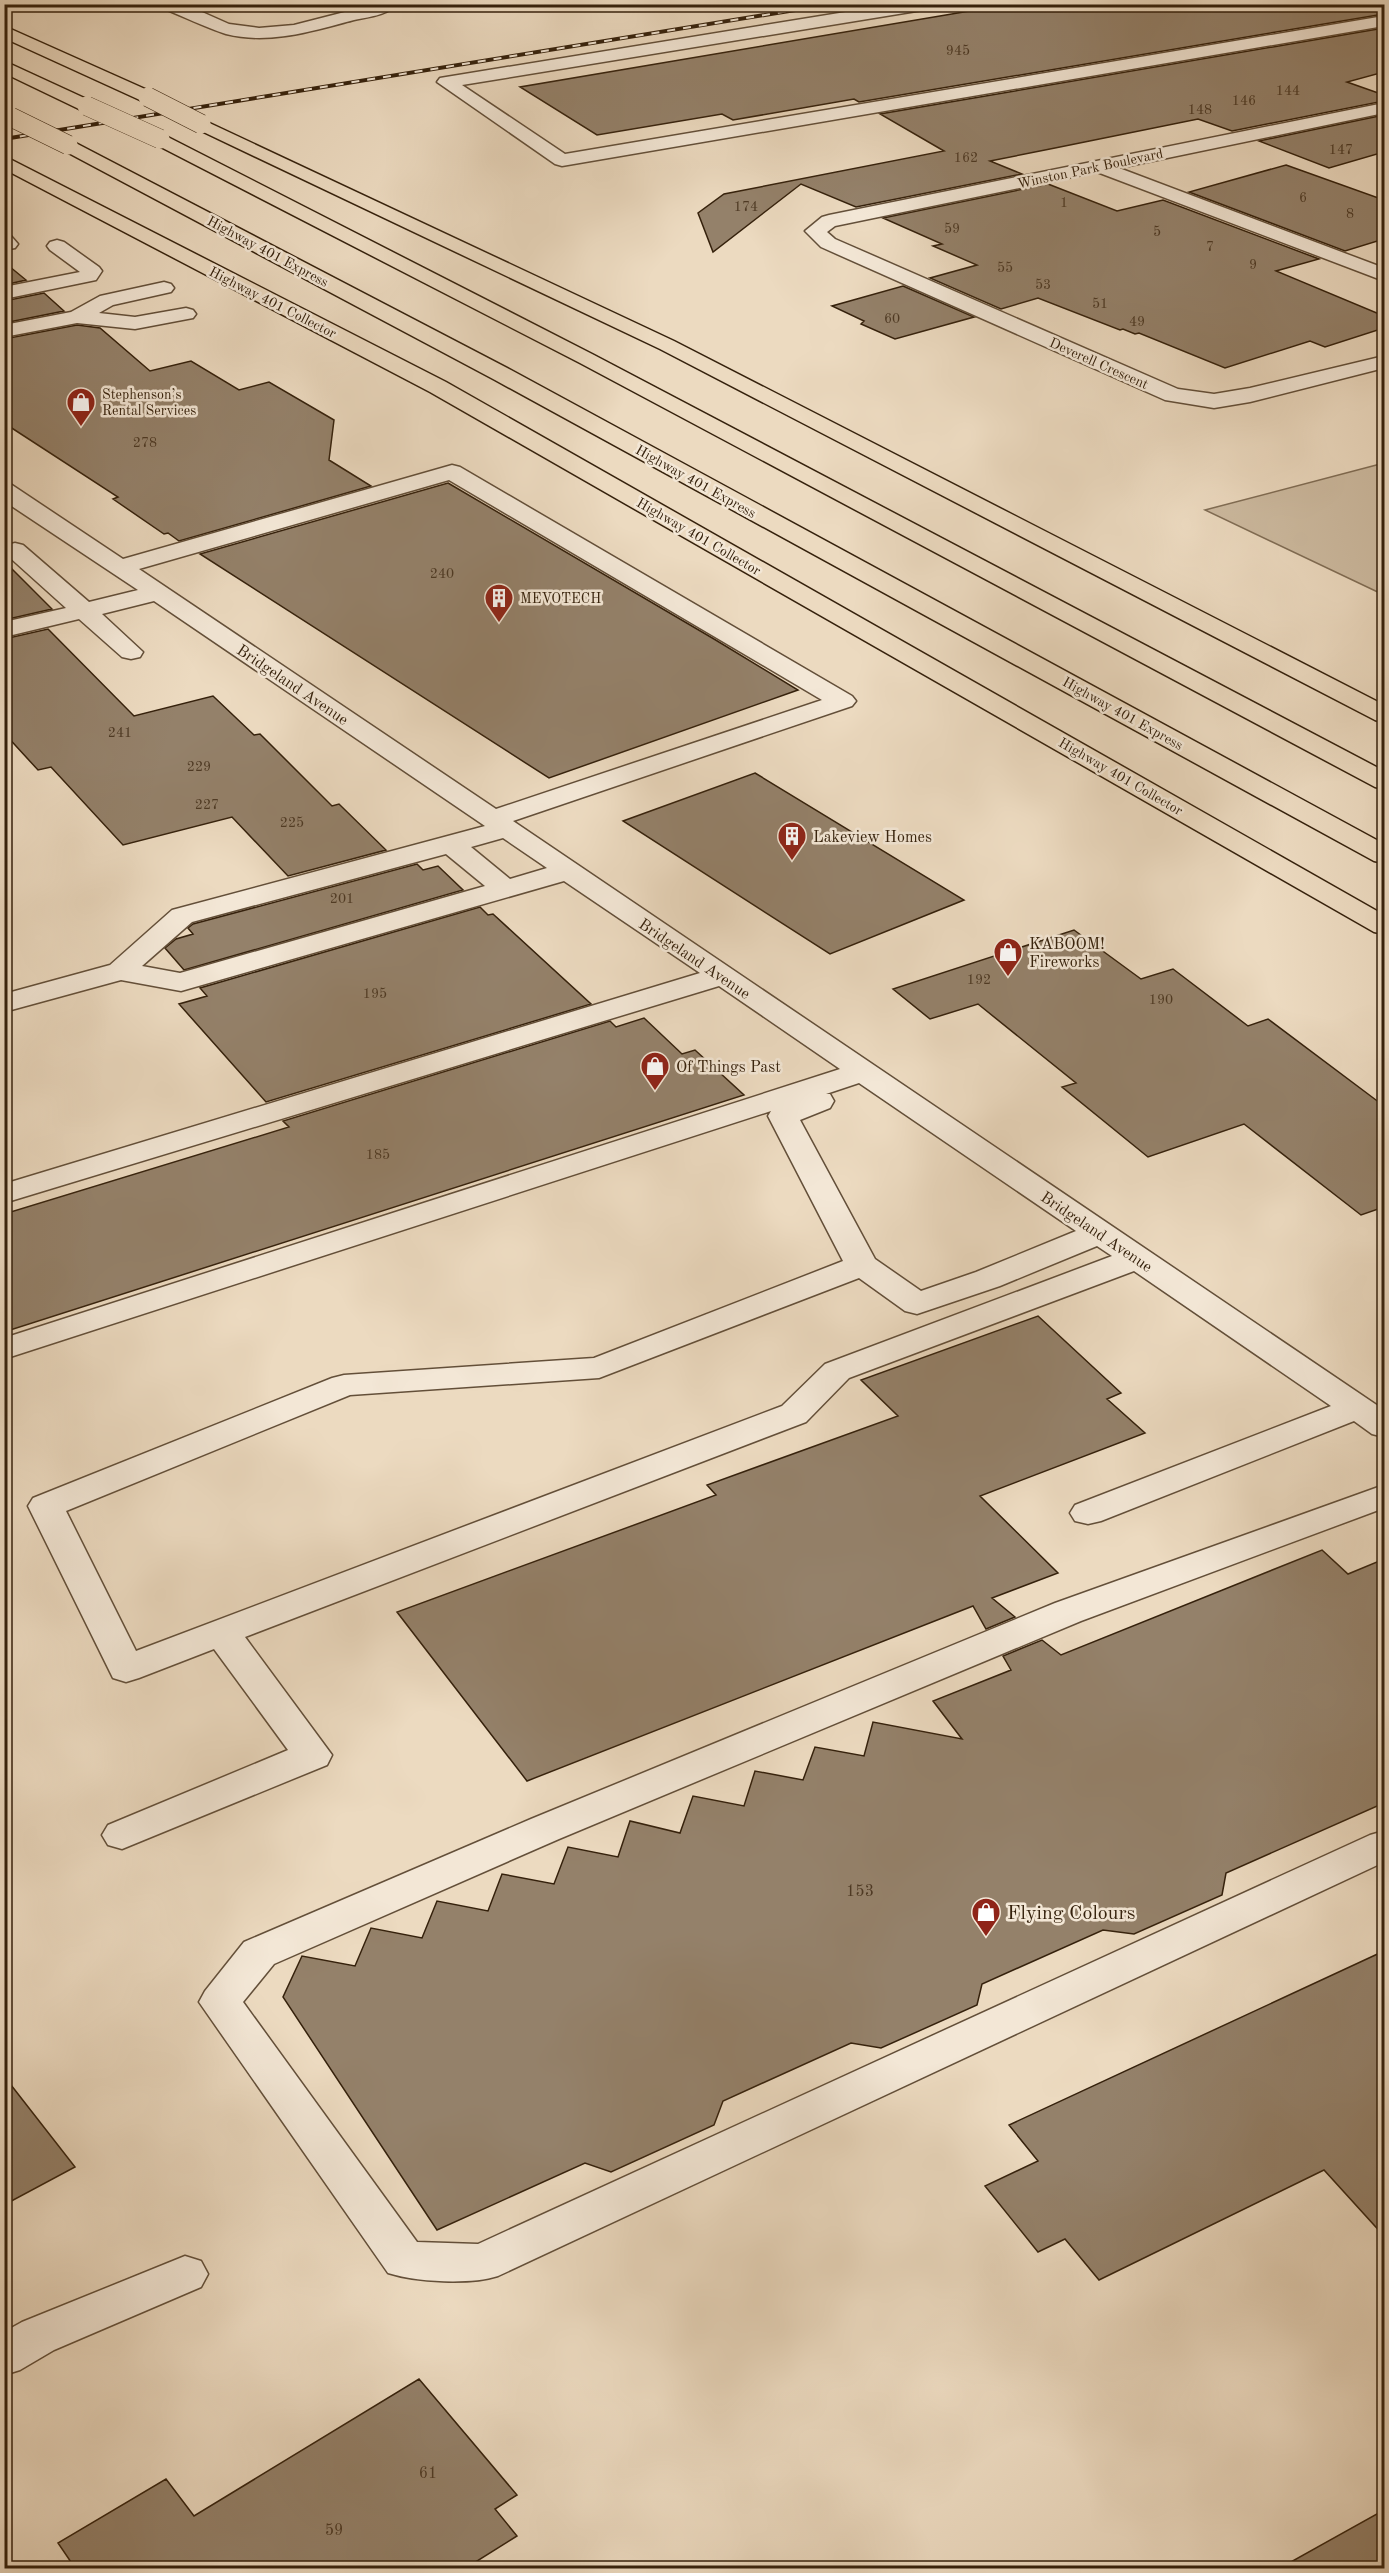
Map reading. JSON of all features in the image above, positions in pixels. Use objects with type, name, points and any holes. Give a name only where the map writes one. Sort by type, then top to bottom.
[{"type":"highway","points":[[4,31],[148,97],[667,345],[1384,715]]},
{"type":"highway","points":[[4,66],[160,139],[587,359],[1384,781]]},
{"type":"highway","name":"Highway 401 Express","points":[[8,115],[503,375],[1384,855]]},
{"type":"highway","name":"Highway 401 Collector","points":[[4,161],[438,387],[1384,926]]},
{"type":"street","points":[[168,4],[239,31],[256,33],[280,32],[382,8],[388,4]]},
{"type":"street","points":[[928,4],[446,82],[562,160],[1384,21]]},
{"type":"street","name":"Winston Park Boulevard","points":[[828,243],[815,231],[830,221],[1384,108]]},
{"type":"street","points":[[1098,166],[1384,275]]},
{"type":"street","name":"Deverell Crescent","points":[[828,243],[1173,395],[1214,401],[1250,395],[1384,362]]},
{"type":"street","points":[[4,293],[89,276],[92,272],[57,246]]},
{"type":"street","points":[[4,331],[77,316],[107,300],[164,288]]},
{"type":"street","points":[[77,316],[135,323],[186,314]]},
{"type":"street","points":[[4,1003],[120,970],[182,916],[451,844],[499,824],[843,701],[452,472],[118,568]]},
{"type":"street","name":"Bridgeland Avenue","points":[[4,490],[1371,1417]]},
{"type":"street","points":[[15,550],[131,652]]},
{"type":"street","points":[[4,630],[156,593]]},
{"type":"street","points":[[451,844],[505,889]]},
{"type":"street","points":[[120,970],[181,982],[568,871]]},
{"type":"street","points":[[4,1194],[722,976]]},
{"type":"street","points":[[868,1076],[783,1116],[862,1265],[917,1304],[988,1279],[1100,1233]]},
{"type":"street","points":[[4,1349],[868,1076]]},
{"type":"street","points":[[862,1265],[599,1368],[344,1385],[46,1506],[126,1669],[794,1414],[837,1371],[1137,1258]]},
{"type":"street","points":[[1088,1513],[1371,1417]]},
{"type":"street","points":[[1384,1496],[1068,1612],[545,1829],[259,1953],[220,2002],[404,2260],[482,2263],[1384,1845]]},
{"type":"street","points":[[122,1835],[313,1755],[221,1632]]},
{"type":"street","points":[[4,2356],[38,2336],[185,2274]]},
{"type":"shaded area","points":[[1384,463],[1384,595],[1205,510]]},
{"type":"building","points":[[1011,4],[1384,4],[1384,14],[859,102],[854,99],[733,120],[722,114],[597,135],[520,87]]},
{"type":"building","points":[[1384,28],[1384,72],[1347,82],[1384,95],[1384,101],[1232,131],[1198,119],[990,161],[1022,174],[856,207],[801,184],[713,252],[698,213],[724,194],[944,151],[880,114]]},
{"type":"building","points":[[1384,115],[1384,152],[1329,168],[1259,141]]},
{"type":"building","points":[[1286,165],[1384,200],[1384,239],[1345,251],[1189,192]]},
{"type":"building","points":[[1048,184],[1117,211],[1163,200],[1319,259],[1276,271],[1384,316],[1384,328],[1325,347],[1310,341],[1225,368],[1139,333],[1120,330],[1038,298],[1001,309],[930,278],[977,265],[933,246],[942,244],[883,218]]},
{"type":"building","points":[[4,262],[26,280],[4,285]]},
{"type":"building","points":[[903,286],[974,317],[895,339],[861,324],[864,321],[832,306]]},
{"type":"building","points":[[44,293],[64,311],[4,323],[4,301]]},
{"type":"building","points":[[77,325],[100,328],[150,371],[191,361],[239,390],[269,382],[334,420],[329,460],[371,486],[179,541],[168,533],[164,534],[113,499],[118,497],[4,423],[4,339]]},
{"type":"building","name":"MEVOTECH","points":[[448,483],[798,690],[549,778],[200,554]]},
{"type":"building","points":[[4,561],[52,609],[4,620]]},
{"type":"building","points":[[48,629],[134,716],[213,696],[254,735],[260,734],[332,806],[339,804],[386,850],[288,876],[232,817],[123,845],[51,767],[38,770],[4,733],[4,639]]},
{"type":"building","name":"Lakeview Homes","points":[[755,773],[964,900],[830,954],[623,821]]},
{"type":"building","points":[[417,864],[423,870],[438,866],[463,890],[184,970],[165,948],[176,939],[193,934],[188,928],[193,924]]},
{"type":"building","points":[[480,907],[488,915],[493,914],[591,1004],[266,1102],[179,1004],[207,996],[200,988]]},
{"type":"building","points":[[1074,930],[1141,979],[1173,969],[1248,1026],[1268,1019],[1384,1106],[1384,1207],[1361,1215],[1244,1124],[1148,1157],[1062,1087],[1076,1083],[978,1004],[930,1019],[893,989]]},
{"type":"building","points":[[644,1018],[682,1054],[695,1050],[744,1095],[4,1332],[4,1214],[289,1127],[283,1121],[610,1021],[616,1027]]},
{"type":"building","points":[[1038,1316],[1121,1393],[1107,1399],[1145,1433],[980,1496],[1058,1573],[992,1598],[1015,1617],[986,1629],[973,1606],[527,1781],[397,1612],[716,1495],[707,1485],[898,1416],[861,1380]]},
{"type":"building","points":[[1322,1550],[1348,1574],[1384,1559],[1384,1803],[1226,1873],[1222,1895],[1134,1934],[1103,1930],[982,1984],[977,2005],[881,2048],[851,2043],[723,2101],[714,2125],[611,2172],[585,2163],[437,2230],[283,1997],[302,1956],[355,1966],[371,1928],[422,1938],[437,1901],[488,1911],[502,1874],[554,1884],[568,1847],[618,1857],[630,1821],[680,1833],[693,1796],[744,1806],[755,1771],[803,1780],[815,1747],[864,1756],[873,1722],[962,1739],[933,1701],[1011,1670],[1003,1656],[1042,1640],[1061,1655]]},
{"type":"building","points":[[1384,1951],[1384,2236],[1324,2170],[1099,2280],[1065,2239],[1038,2252],[985,2186],[1038,2161],[1009,2125]]},
{"type":"building","points":[[4,2076],[75,2167],[4,2205]]},
{"type":"building","points":[[419,2379],[517,2495],[495,2509],[517,2536],[466,2568],[75,2568],[58,2543],[166,2479],[194,2516]]},
{"type":"building","points":[[1384,2510],[1384,2568],[1280,2568]]},
{"type":"railway","points":[[4,139],[832,4]]},
{"type":"place","name":"Stephenson’s Rental Services","points":[[81,428]]},
{"type":"place","name":"MEVOTECH","points":[[499,624]]},
{"type":"place","name":"Lakeview Homes","points":[[792,862]]},
{"type":"place","name":"KABOOM! Fireworks","points":[[1008,978]]},
{"type":"place","name":"Of Things Past","points":[[655,1092]]},
{"type":"place","name":"Flying Colours","points":[[986,1938]]}]
